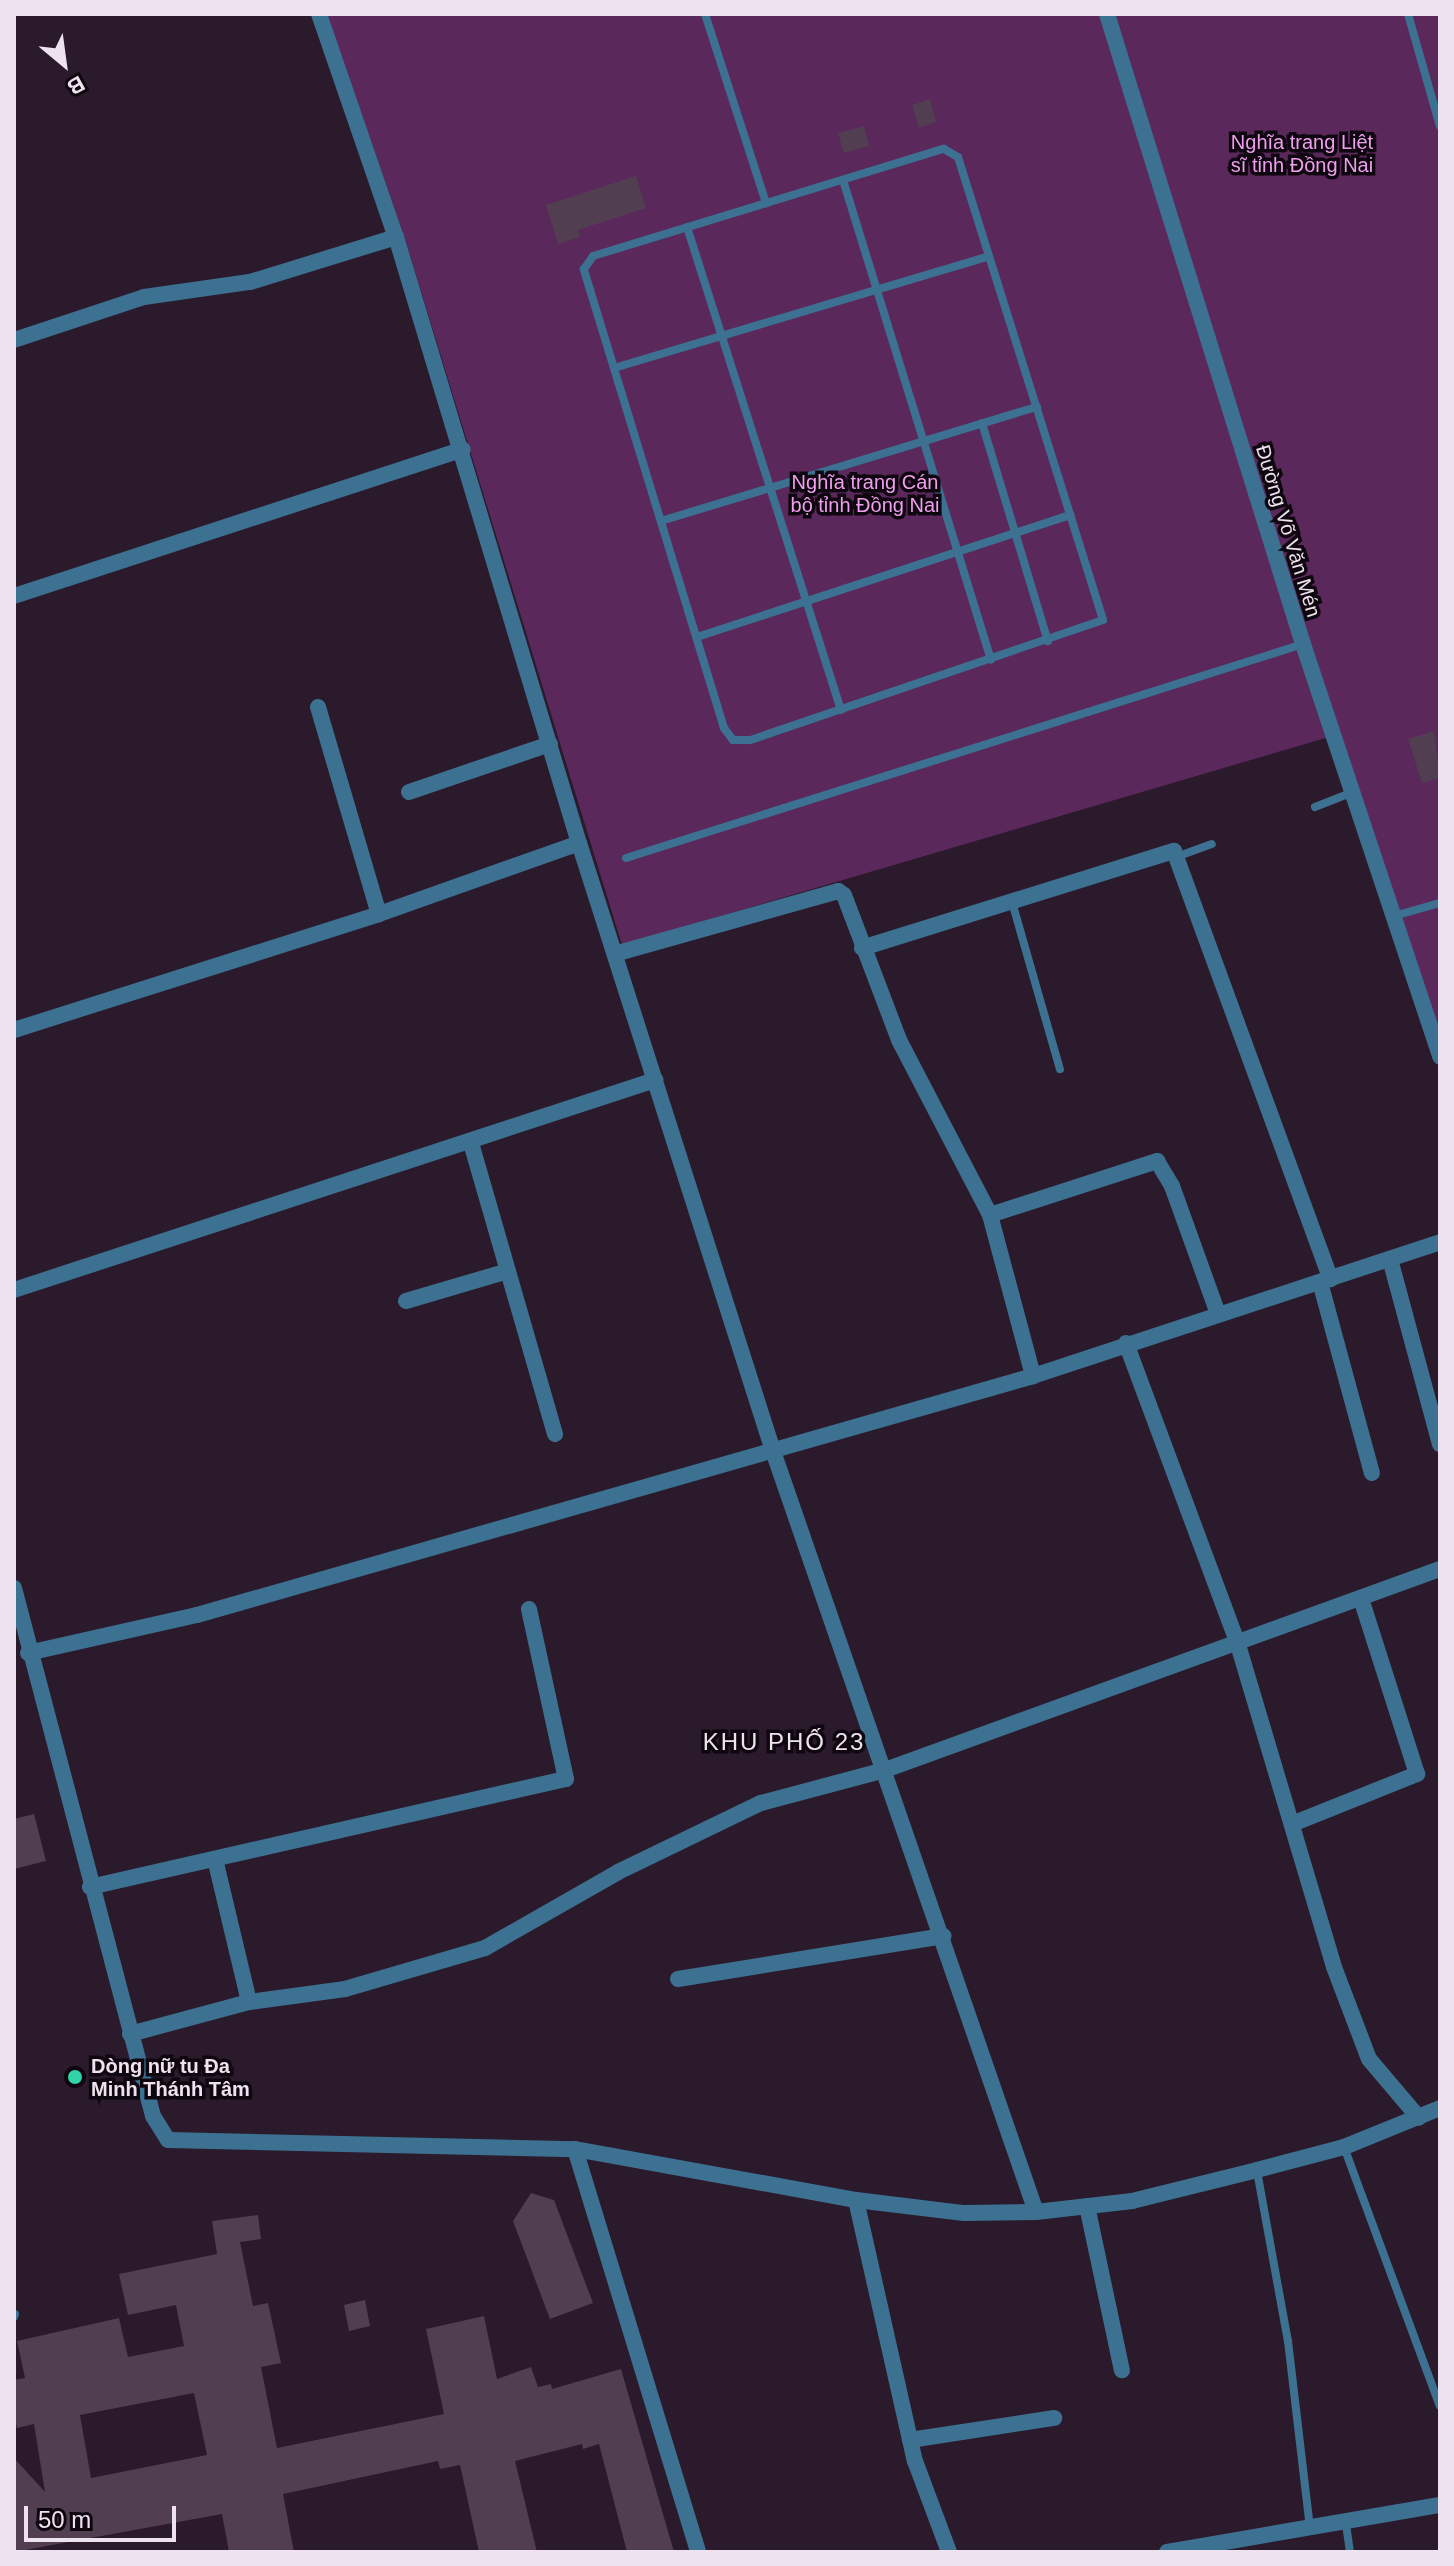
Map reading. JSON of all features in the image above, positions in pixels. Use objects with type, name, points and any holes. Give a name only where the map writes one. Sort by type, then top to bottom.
[{"type":"street","points":[[319,14],[396,237],[463,449],[579,843],[618,953],[655,1080],[773,1451],[944,1936],[1036,2212]]},
{"type":"street","name":"Đường Võ Văn Mén","points":[[1107,14],[1303,644],[1440,1057]]},
{"type":"street","points":[[14,340],[144,297],[250,282],[396,237]]},
{"type":"street","points":[[14,596],[463,449]]},
{"type":"street","points":[[318,707],[379,914]]},
{"type":"street","points":[[409,792],[550,744]]},
{"type":"street","points":[[14,1030],[379,914],[579,843]]},
{"type":"street","points":[[862,948],[1174,851],[1325,1281],[1372,1473]]},
{"type":"street","points":[[618,953],[838,891],[899,1040],[990,1215],[1033,1376]]},
{"type":"street","points":[[14,1290],[471,1143],[655,1080]]},
{"type":"street","points":[[471,1143],[555,1434]]},
{"type":"street","points":[[990,1215],[1157,1161],[1172,1186],[1218,1314]]},
{"type":"street","points":[[28,1653],[197,1615],[1033,1376],[1440,1242]]},
{"type":"street","points":[[1390,1259],[1440,1444]]},
{"type":"street","points":[[406,1301],[508,1271]]},
{"type":"street","points":[[1126,1343],[1236,1638],[1292,1824],[1369,2059],[1419,2118]]},
{"type":"street","points":[[130,2034],[249,2002],[345,1989],[485,1948],[618,1872],[761,1803],[885,1770],[1236,1638],[1361,1599],[1440,1569]]},
{"type":"street","points":[[14,1588],[28,1653],[130,2034],[153,2116],[168,2140],[575,2149],[856,2200],[964,2213],[1036,2212],[1087,2206],[1257,2170],[1344,2147],[1440,2108]]},
{"type":"street","points":[[1292,1824],[1417,1774],[1361,1599]]},
{"type":"street","points":[[90,1887],[566,1779],[529,1609]]},
{"type":"street","points":[[215,1859],[249,2002]]},
{"type":"street","points":[[678,1979],[944,1936]]},
{"type":"street","points":[[575,2149],[698,2552]]},
{"type":"street","points":[[856,2200],[910,2440],[949,2552]]},
{"type":"street","points":[[1087,2206],[1122,2370]]},
{"type":"street","points":[[910,2440],[1054,2418]]},
{"type":"street","points":[[1169,2552],[1310,2527],[1346,2524],[1440,2505]]},
{"type":"lane","points":[[705,14],[766,203]]},
{"type":"lane","points":[[1408,14],[1440,126]]},
{"type":"lane","points":[[952,151],[989,256],[1103,620],[750,740],[733,740],[697,637],[614,368],[587,263],[766,203],[952,151]]},
{"type":"lane","points":[[843,180],[991,660]]},
{"type":"lane","points":[[687,227],[841,710]]},
{"type":"lane","points":[[614,368],[989,256]]},
{"type":"lane","points":[[661,521],[1037,407]]},
{"type":"lane","points":[[982,423],[1048,641]]},
{"type":"lane","points":[[697,637],[1071,515]]},
{"type":"lane","points":[[626,858],[1303,644]]},
{"type":"lane","points":[[1315,807],[1354,792]]},
{"type":"lane","points":[[1176,857],[1212,844]]},
{"type":"lane","points":[[1012,901],[1060,1069]]},
{"type":"lane","points":[[1394,916],[1440,903]]},
{"type":"lane","points":[[1344,2147],[1440,2406]]},
{"type":"lane","points":[[1257,2170],[1288,2341],[1310,2527]]},
{"type":"lane","points":[[1346,2524],[1350,2552]]},
{"type":"green space","name":"Nghĩa trang Cán bộ tỉnh Đồng Nai","points":[[327,14],[1100,14],[1329,737],[622,945],[405,239]]},
{"type":"green space","name":"Nghĩa trang Liệt sĩ tỉnh Đồng Nai","points":[[1115,14],[1440,14],[1440,1033],[1310,642]]},
{"type":"building","points":[[930,99],[936,122],[919,128],[912,105]]},
{"type":"building","points":[[864,126],[869,146],[844,153],[838,133]]},
{"type":"building","points":[[636,176],[646,208],[578,230],[580,237],[558,244],[546,205]]},
{"type":"building","points":[[1434,731],[1440,778],[1422,783],[1408,739]]},
{"type":"building","points":[[34,1814],[46,1861],[14,1869],[14,1819]]},
{"type":"building","points":[[531,2193],[554,2200],[593,2303],[550,2319],[513,2221]]},
{"type":"building","points":[[258,2215],[261,2239],[240,2242],[253,2306],[268,2303],[281,2363],[261,2367],[277,2448],[444,2414],[426,2329],[484,2316],[497,2379],[531,2367],[538,2387],[551,2384],[552,2389],[621,2369],[674,2552],[627,2552],[599,2444],[583,2449],[582,2444],[515,2461],[537,2552],[479,2552],[460,2465],[440,2469],[438,2461],[283,2494],[294,2552],[229,2552],[222,2514],[14,2552],[14,2458],[45,2492],[34,2424],[17,2428],[14,2415],[14,2380],[25,2378],[17,2341],[119,2318],[128,2357],[184,2346],[176,2305],[128,2315],[119,2274],[217,2254],[212,2221]],"holes":[[[194,2393],[207,2455],[91,2478],[80,2415]]]},
{"type":"building","points":[[365,2300],[370,2326],[349,2331],[344,2305]]},
{"type":"place","name":"Dòng nữ tu Đa Minh Thánh Tâm","points":[[75,2077]]},
{"type":"district","name":"KHU PHỐ 23","points":[[784,1742]]}]
